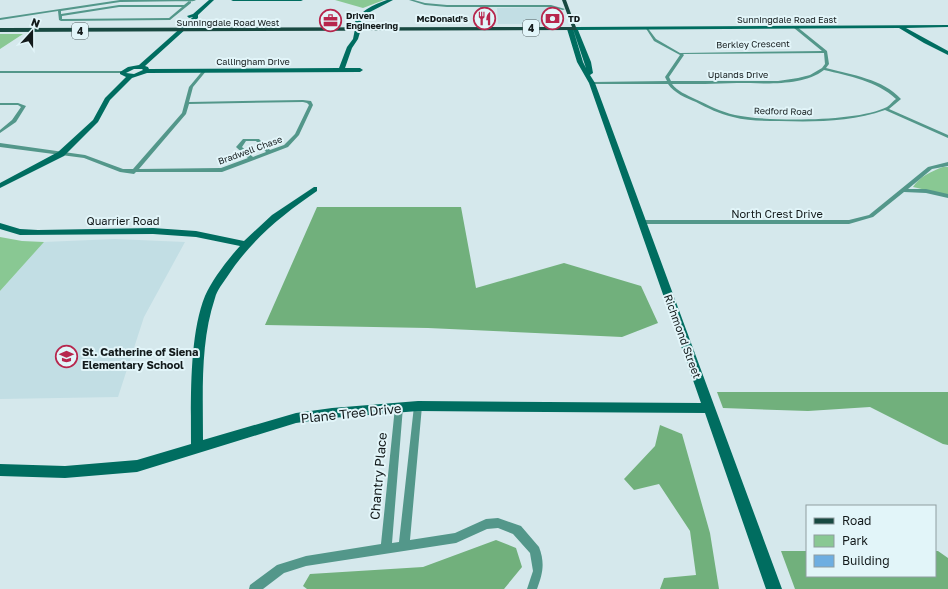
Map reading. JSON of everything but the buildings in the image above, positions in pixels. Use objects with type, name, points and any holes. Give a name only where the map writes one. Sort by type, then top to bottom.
[{"type":"main road","name":"Richmond Street","points":[[562,1],[563,9],[572,28]]},
{"type":"main road","name":"Richmond Street","points":[[562,1],[572,28]]},
{"type":"main road","name":"Sunningdale Road West","points":[[0,31],[572,28]]},
{"type":"street","points":[[161,47],[161,44],[175,30],[212,0]]},
{"type":"street","points":[[233,0],[300,0]]},
{"type":"street","points":[[340,70],[350,47],[353,45],[358,34],[358,28],[366,16],[365,14],[374,7],[391,0]]},
{"type":"street","points":[[411,0],[425,4],[446,6],[551,6],[558,5],[562,1]]},
{"type":"street","points":[[0,19],[112,1],[192,1]]},
{"type":"street","points":[[166,22],[192,1]]},
{"type":"street","points":[[60,15],[119,6],[185,6]]},
{"type":"street","points":[[551,6],[563,9]]},
{"type":"street","points":[[59,10],[61,20],[170,19]]},
{"type":"street","points":[[140,67],[196,17],[195,15]]},
{"type":"street","points":[[901,26],[926,42],[948,53]]},
{"type":"street","name":"Sunningdale Road East","points":[[572,28],[948,26]]},
{"type":"street","points":[[795,27],[826,52],[827,64],[825,69],[882,86],[894,93],[899,99],[897,103],[886,109]]},
{"type":"street","name":"Richmond Street","points":[[572,28],[580,62],[592,83],[774,589]]},
{"type":"street","points":[[646,28],[655,40],[682,53],[682,57],[667,77],[669,83]]},
{"type":"street","name":"Berkley Crescent","points":[[682,53],[826,52]]},
{"type":"street","points":[[0,72],[123,72],[128,69],[140,67],[146,68],[146,71]]},
{"type":"street","name":"Uplands Drive","points":[[592,83],[778,82],[802,78],[825,69]]},
{"type":"street","points":[[134,172],[184,113],[191,87],[205,70]]},
{"type":"street","name":"Callingham Drive","points":[[130,76],[146,71],[360,70]]},
{"type":"street","points":[[123,72],[123,75],[130,76]]},
{"type":"street","points":[[0,186],[61,154],[96,121],[108,99],[130,76]]},
{"type":"street","name":"Redford Road","points":[[669,83],[674,88],[714,109],[733,116],[753,118],[830,119],[869,114],[886,109]]},
{"type":"street","name":"Bradwell Chase","points":[[0,146],[85,156],[122,171],[222,170],[286,146],[297,136],[311,105],[309,102],[303,101],[186,103]]},
{"type":"street","points":[[0,104],[18,104],[24,106],[14,121],[0,132]]},
{"type":"street","points":[[886,109],[948,137]]},
{"type":"street","points":[[252,159],[240,147],[245,140],[257,140],[269,152]]},
{"type":"street","name":"North Crest Drive","points":[[642,222],[849,222],[871,216],[930,168],[948,164]]},
{"type":"street","points":[[197,448],[198,387],[201,338],[211,296],[227,268],[245,244],[279,213],[314,189]]},
{"type":"street","points":[[902,190],[926,191],[948,196]]},
{"type":"street","name":"Quarrier Road","points":[[0,226],[20,232],[38,233],[153,231],[196,234],[245,244]]},
{"type":"street","points":[[404,545],[418,406]]},
{"type":"street","name":"Plane Tree Drive","points":[[0,470],[65,472],[137,466],[296,418],[399,407],[709,408]]},
{"type":"street","name":"Chantry Place","points":[[386,548],[399,407]]},
{"type":"street","points":[[254,589],[281,569],[306,561],[456,538],[486,524],[498,523],[517,530],[535,551],[538,571],[532,589]]},
{"type":"shaded area","points":[[554,7],[560,23],[498,24],[497,8]]},
{"type":"shaded area","name":"St. Catherine of Siena Elementary School","points":[[115,239],[185,242],[144,317],[118,397],[0,399],[0,291],[44,242]]},
{"type":"green space","points":[[335,0],[384,0],[363,8]]},
{"type":"green space","points":[[0,34],[23,34],[0,49]]},
{"type":"green space","points":[[943,167],[948,167],[948,195],[913,187],[922,177]]},
{"type":"green space","points":[[317,207],[461,207],[476,288],[564,263],[641,286],[658,323],[622,337],[428,328],[265,325]]},
{"type":"green space","points":[[0,237],[22,241],[44,242],[0,291]]},
{"type":"green space","points":[[717,392],[948,392],[948,445],[943,444],[870,407],[808,411],[723,408]]},
{"type":"green space","points":[[660,425],[682,434],[710,533],[719,589],[660,589],[664,578],[696,575],[690,531],[659,484],[634,490],[624,479],[655,446]]},
{"type":"green space","points":[[496,540],[516,548],[522,567],[504,589],[307,589],[303,586],[310,574],[423,567]]},
{"type":"green space","points":[[781,551],[806,551],[806,577],[936,577],[936,551],[948,558],[948,589],[795,589]]},
{"type":"place","name":"McDonald's","points":[[484,18]]},
{"type":"place","name":"TD","points":[[553,18]]},
{"type":"place","name":"Driven Engineering","points":[[330,20]]},
{"type":"place","name":"St. Catherine of Siena Elementary School","points":[[66,357]]}]
